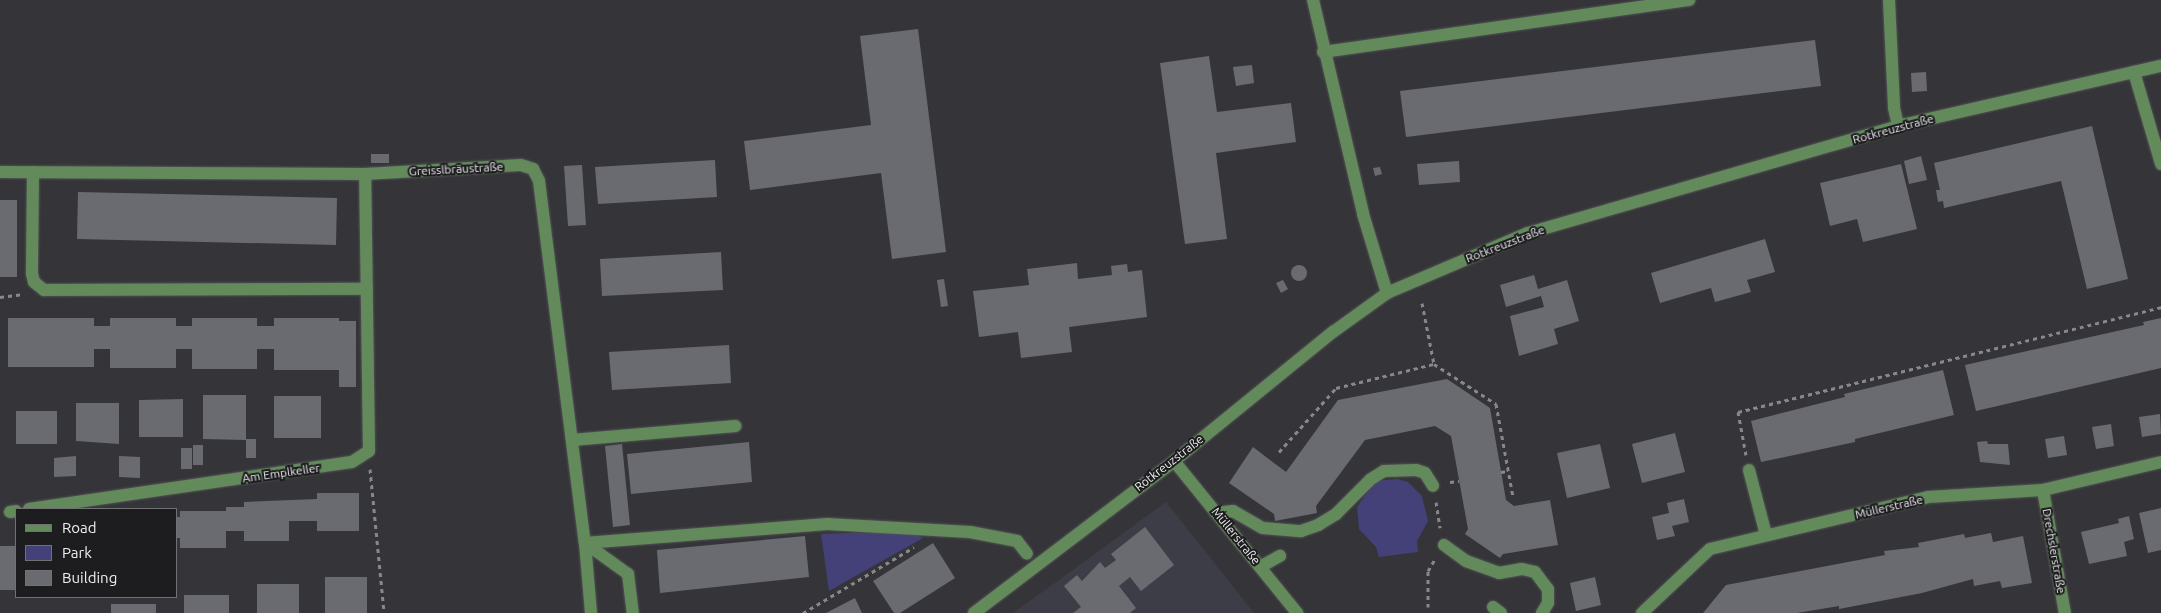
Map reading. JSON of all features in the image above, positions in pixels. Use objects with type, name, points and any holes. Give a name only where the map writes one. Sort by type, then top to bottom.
[{"type":"street","points":[[1313,0],[1363,214],[1387,293]]},
{"type":"street","points":[[1324,52],[1689,0]]},
{"type":"street","points":[[1889,0],[1894,108],[1898,126]]},
{"type":"street","name":"Rotkreuzstraße","points":[[974,613],[1174,461],[1332,332],[1387,293],[1528,233],[1898,126],[2161,66]]},
{"type":"street","points":[[2134,72],[2161,164]]},
{"type":"street","name":"Greisslbräustraße","points":[[0,172],[365,174],[521,166],[536,173],[586,543],[591,613]]},
{"type":"street","points":[[33,172],[32,274],[34,282],[44,290],[366,289]]},
{"type":"street","points":[[365,174],[368,451]]},
{"type":"street","points":[[572,440],[735,426]]},
{"type":"street","name":"Am Emplkeller","points":[[36,508],[352,462],[368,451]]},
{"type":"street","name":"Müllerstraße","points":[[1174,461],[1297,613]]},
{"type":"street","name":"Müllerstraße","points":[[1642,613],[1710,549],[1928,498],[2043,490],[2161,462]]},
{"type":"street","points":[[1216,513],[1233,511],[1263,528],[1301,531],[1318,525],[1336,514],[1371,479],[1384,471],[1416,470],[1425,473],[1433,486]]},
{"type":"street","points":[[1749,470],[1766,536]]},
{"type":"street","name":"Drechslerstraße","points":[[2043,490],[2065,613]]},
{"type":"street","points":[[586,543],[827,524],[936,528],[1004,537],[1017,541],[1027,554]]},
{"type":"street","points":[[586,543],[628,574],[633,613]]},
{"type":"street","points":[[1444,544],[1466,561],[1499,573],[1522,569],[1535,572],[1548,589],[1548,603],[1542,613]]},
{"type":"street","points":[[1260,567],[1280,556]]},
{"type":"path","points":[[1422,303],[1434,364],[1496,404],[1512,498]]},
{"type":"path","points":[[1749,470],[1738,412],[2161,308]]},
{"type":"path","points":[[1279,452],[1336,388],[1434,364]]},
{"type":"path","points":[[368,451],[384,613]]},
{"type":"path","points":[[1501,472],[1508,471]]},
{"type":"path","points":[[803,613],[926,540],[936,528]]},
{"type":"shaded area","points":[[1166,502],[1254,613],[1013,613],[1055,583]]},
{"type":"green space","points":[[1397,479],[1408,482],[1422,496],[1428,521],[1417,541],[1418,552],[1379,557],[1376,547],[1359,529],[1357,507],[1375,481]]},
{"type":"green space","points":[[910,531],[923,538],[829,591],[821,534]]},
{"type":"building","points":[[918,29],[946,252],[892,259],[881,173],[750,190],[744,141],[871,125],[860,36]]},
{"type":"building","points":[[1815,40],[1821,86],[1406,137],[1400,91]]},
{"type":"building","points":[[1209,56],[1217,112],[1291,103],[1296,142],[1216,153],[1227,239],[1185,244],[1160,63]]},
{"type":"building","points":[[1252,65],[1254,83],[1236,86],[1233,67]]},
{"type":"building","points":[[1926,72],[1927,91],[1912,92],[1911,73]]},
{"type":"building","points":[[2092,126],[2128,279],[2087,289],[2061,181],[1944,208],[1943,201],[1938,202],[1936,190],[1940,190],[1934,163]]},
{"type":"building","points":[[371,154],[389,154],[389,163],[371,163]]},
{"type":"building","points":[[1921,156],[1927,180],[1909,184],[1904,161]]},
{"type":"building","points":[[715,160],[717,197],[598,204],[595,167]]},
{"type":"building","points":[[1459,161],[1460,182],[1419,185],[1417,164]]},
{"type":"building","points":[[1901,164],[1917,229],[1863,242],[1857,219],[1830,226],[1820,183]]},
{"type":"building","points":[[582,165],[586,225],[568,226],[564,166]]},
{"type":"building","points":[[1380,167],[1382,174],[1375,176],[1373,168]]},
{"type":"building","points":[[78,192],[337,198],[336,245],[77,239]]},
{"type":"building","points":[[0,200],[17,200],[17,277],[0,277]]},
{"type":"building","points":[[1765,239],[1775,272],[1747,280],[1751,292],[1715,302],[1711,288],[1660,303],[1651,273]]},
{"type":"building","points":[[721,252],[723,290],[602,296],[600,259]]},
{"type":"building","points":[[1077,263],[1078,279],[1112,275],[1111,266],[1127,264],[1128,272],[1142,270],[1147,317],[1069,327],[1072,352],[1021,358],[1018,332],[979,337],[973,291],[1029,285],[1027,269]]},
{"type":"building","points":[[1296,265],[1302,265],[1307,270],[1305,279],[1296,281],[1291,276],[1291,270]]},
{"type":"building","points":[[1534,275],[1538,289],[1567,280],[1579,321],[1554,329],[1558,344],[1519,356],[1510,316],[1544,307],[1541,296],[1506,307],[1500,285]]},
{"type":"building","points":[[944,279],[948,306],[941,307],[937,280]]},
{"type":"building","points":[[1283,280],[1288,289],[1281,293],[1276,283]]},
{"type":"building","points":[[8,318],[94,318],[94,326],[110,326],[110,318],[176,318],[176,326],[192,326],[192,318],[257,318],[257,326],[274,326],[274,318],[339,318],[339,321],[356,321],[356,387],[339,387],[339,370],[274,370],[274,349],[257,349],[257,369],[192,369],[192,349],[176,349],[176,368],[110,368],[110,349],[94,349],[94,367],[8,367]]},
{"type":"building","points":[[2161,318],[2161,368],[1976,411],[1965,365],[2144,325],[2143,322]]},
{"type":"building","points":[[729,345],[731,383],[612,390],[609,352]]},
{"type":"building","points":[[1943,370],[1954,415],[1855,439],[1855,442],[1761,462],[1751,421],[1845,397],[1844,394]]},
{"type":"building","points":[[1447,379],[1490,408],[1506,500],[1514,506],[1550,500],[1558,545],[1503,554],[1500,558],[1465,534],[1468,529],[1451,436],[1435,426],[1365,440],[1316,506],[1317,513],[1275,521],[1274,514],[1229,483],[1253,447],[1286,472],[1338,400]]},
{"type":"building","points":[[203,395],[246,395],[246,439],[256,439],[256,458],[246,458],[246,440],[203,439]]},
{"type":"building","points":[[274,396],[321,396],[321,438],[274,438]]},
{"type":"building","points":[[183,399],[183,437],[139,437],[139,400]]},
{"type":"building","points":[[76,403],[119,403],[119,444],[76,441]]},
{"type":"building","points":[[16,411],[57,411],[57,444],[16,444]]},
{"type":"building","points":[[2160,414],[2161,434],[2142,437],[2139,417]]},
{"type":"building","points":[[2111,424],[2114,446],[2096,449],[2092,427]]},
{"type":"building","points":[[1675,433],[1685,472],[1642,483],[1632,444]]},
{"type":"building","points":[[2064,436],[2067,455],[2048,458],[2045,439]]},
{"type":"building","points":[[1987,441],[1988,444],[2008,444],[2010,465],[1980,462],[1977,442]]},
{"type":"building","points":[[749,442],[752,482],[631,494],[627,454]]},
{"type":"building","points":[[622,444],[630,525],[613,527],[605,446]]},
{"type":"building","points":[[1600,444],[1610,488],[1567,498],[1557,453]]},
{"type":"building","points":[[193,445],[203,445],[203,465],[193,465]]},
{"type":"building","points":[[181,448],[192,448],[192,469],[181,469]]},
{"type":"building","points":[[76,456],[76,476],[54,477],[54,458]]},
{"type":"building","points":[[119,456],[140,457],[140,478],[119,477]]},
{"type":"building","points":[[317,493],[359,493],[359,531],[317,531],[317,521],[289,521],[289,541],[244,541],[244,531],[226,531],[226,548],[180,548],[178,517],[180,517],[180,511],[226,511],[226,507],[244,507],[244,502],[317,499]]},
{"type":"building","points":[[1684,499],[1689,522],[1672,526],[1675,536],[1657,540],[1652,517],[1669,513],[1667,503]]},
{"type":"building","points":[[2161,508],[2161,550],[2148,553],[2139,513]]},
{"type":"building","points":[[2129,516],[2134,539],[2124,542],[2127,556],[2089,564],[2081,532],[2119,523],[2118,519]]},
{"type":"building","points":[[1145,527],[1174,565],[1141,591],[1130,577],[1119,586],[1136,608],[1130,613],[1073,613],[1081,607],[1064,586],[1077,575],[1082,581],[1100,562],[1105,568],[1116,560],[1111,554]]},
{"type":"building","points":[[1991,533],[1993,542],[2023,536],[2032,583],[2002,588],[2000,581],[1974,586],[1973,579],[1922,593],[1839,609],[1839,606],[1797,613],[1703,613],[1726,585],[1885,555],[1884,551],[1919,547],[1918,543],[1964,534],[1965,538]]},
{"type":"building","points":[[805,536],[809,577],[660,593],[657,550]]},
{"type":"building","points":[[933,543],[955,578],[900,613],[894,613],[873,581]]},
{"type":"building","points":[[0,546],[15,546],[15,590],[0,590]]},
{"type":"building","points":[[325,577],[367,577],[367,613],[325,613]]},
{"type":"building","points":[[1595,577],[1601,605],[1576,611],[1570,583]]},
{"type":"building","points":[[257,584],[299,584],[299,613],[257,613]]},
{"type":"building","points":[[184,595],[229,595],[229,613],[184,613]]},
{"type":"building","points":[[855,598],[862,613],[826,613]]},
{"type":"building","points":[[111,604],[156,604],[156,613],[111,613]]}]
